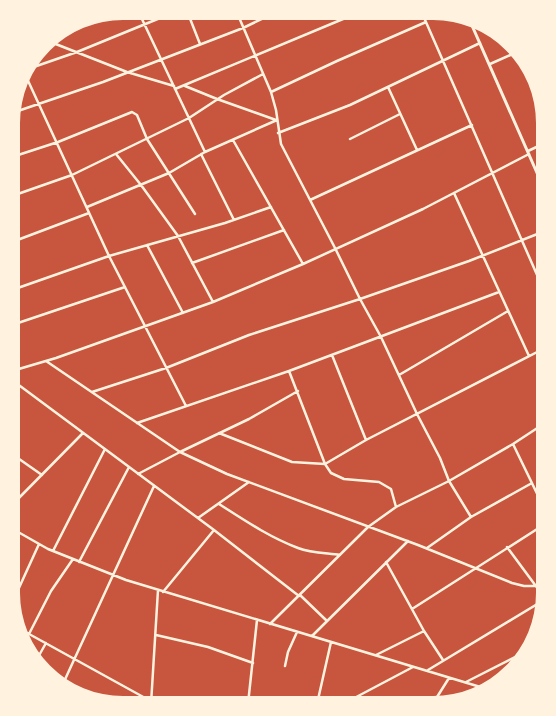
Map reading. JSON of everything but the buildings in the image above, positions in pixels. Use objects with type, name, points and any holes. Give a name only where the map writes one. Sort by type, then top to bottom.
[{"type":"street","points":[[143,20],[205,152]]},
{"type":"street","points":[[37,67],[156,20]]},
{"type":"street","points":[[191,20],[200,44]]},
{"type":"street","points":[[240,20],[271,92],[278,120],[278,133],[281,144],[381,337],[440,458],[449,481],[471,518]]},
{"type":"street","points":[[21,110],[127,72],[260,20]]},
{"type":"street","points":[[57,44],[127,72],[175,87],[184,85],[341,20]]},
{"type":"street","points":[[271,92],[426,22],[536,272]]},
{"type":"street","points":[[474,29],[536,170]]},
{"type":"street","points":[[278,133],[388,87],[480,43]]},
{"type":"street","points":[[490,64],[510,55]]},
{"type":"street","points":[[20,193],[72,175],[116,154],[189,118],[217,99],[263,74]]},
{"type":"street","points":[[29,81],[109,256],[186,406]]},
{"type":"street","points":[[184,85],[217,99],[278,120]]},
{"type":"street","points":[[388,87],[417,150]]},
{"type":"street","points":[[20,154],[58,142],[132,112],[137,115],[147,138],[195,214]]},
{"type":"street","points":[[350,139],[400,114]]},
{"type":"street","points":[[87,207],[169,173],[205,152],[278,120]]},
{"type":"street","points":[[310,200],[472,125]]},
{"type":"street","points":[[233,140],[303,264]]},
{"type":"street","points":[[20,369],[213,302],[303,264],[423,209],[536,148]]},
{"type":"street","points":[[116,154],[178,236],[213,302]]},
{"type":"street","points":[[201,154],[234,220]]},
{"type":"street","points":[[454,193],[529,356]]},
{"type":"street","points":[[20,287],[109,256],[234,220],[271,207]]},
{"type":"street","points":[[20,239],[89,213]]},
{"type":"street","points":[[192,263],[284,230]]},
{"type":"street","points":[[92,392],[166,368],[249,335],[360,299],[482,256],[536,235]]},
{"type":"street","points":[[147,245],[183,313]]},
{"type":"street","points":[[20,321],[125,287]]},
{"type":"street","points":[[137,423],[290,371],[499,292]]},
{"type":"street","points":[[399,375],[508,311]]},
{"type":"street","points":[[219,433],[292,462],[325,464],[366,440],[536,352]]},
{"type":"street","points":[[332,355],[366,440]]},
{"type":"street","points":[[46,361],[180,452],[249,482],[427,548],[512,583],[536,586]]},
{"type":"street","points":[[290,371],[325,464],[332,473],[344,479],[379,482],[391,489],[396,507]]},
{"type":"street","points":[[20,386],[300,595],[327,621]]},
{"type":"street","points":[[138,474],[249,419],[298,391]]},
{"type":"street","points":[[270,624],[368,527],[396,507],[449,481],[536,429]]},
{"type":"street","points":[[20,497],[83,433]]},
{"type":"street","points":[[513,444],[536,492]]},
{"type":"street","points":[[53,552],[105,449]]},
{"type":"street","points":[[20,459],[42,474]]},
{"type":"street","points":[[79,562],[129,467]]},
{"type":"street","points":[[198,518],[249,482]]},
{"type":"street","points":[[427,548],[471,518],[532,483]]},
{"type":"street","points":[[65,678],[154,486]]},
{"type":"street","points":[[218,504],[263,532],[298,548],[340,555]]},
{"type":"street","points":[[412,609],[536,529]]},
{"type":"street","points":[[164,592],[214,530]]},
{"type":"street","points":[[20,533],[53,552],[113,575],[476,686]]},
{"type":"street","points":[[312,636],[408,541]]},
{"type":"street","points":[[20,585],[39,544]]},
{"type":"street","points":[[507,547],[536,586]]},
{"type":"street","points":[[73,559],[51,591],[29,634],[139,696]]},
{"type":"street","points":[[386,562],[424,631],[444,661]]},
{"type":"street","points":[[152,696],[158,590]]},
{"type":"street","points":[[427,671],[535,603]]},
{"type":"street","points":[[249,696],[257,620]]},
{"type":"street","points":[[375,655],[424,631]]},
{"type":"street","points":[[285,666],[288,652],[297,632]]},
{"type":"street","points":[[156,635],[208,647],[253,663]]},
{"type":"street","points":[[319,696],[331,642]]},
{"type":"street","points":[[40,654],[46,643]]},
{"type":"street","points":[[465,683],[511,660]]},
{"type":"street","points":[[360,696],[413,667]]},
{"type":"street","points":[[438,696],[449,678]]}]
